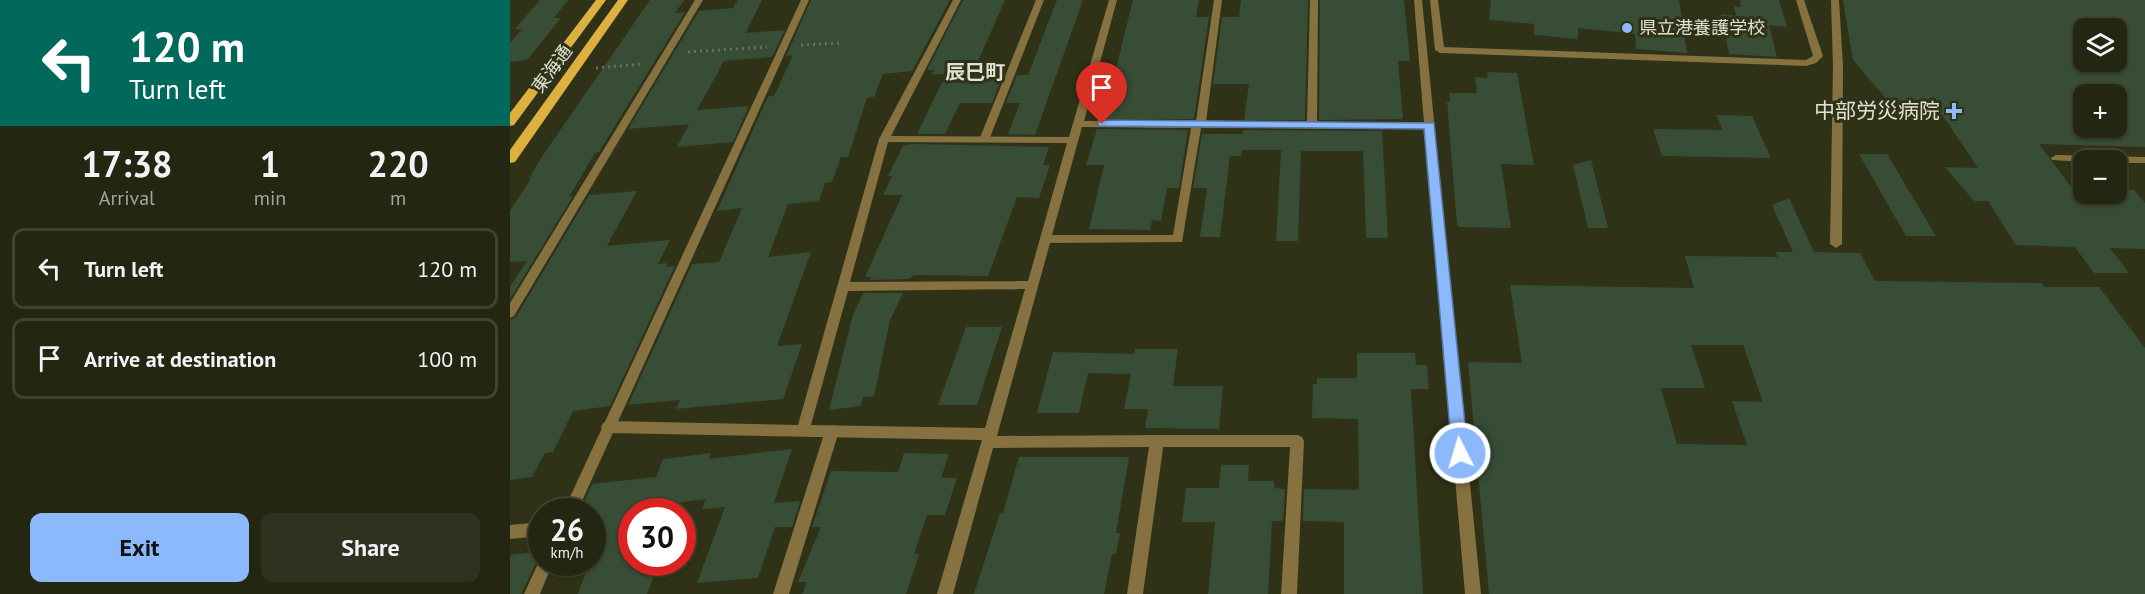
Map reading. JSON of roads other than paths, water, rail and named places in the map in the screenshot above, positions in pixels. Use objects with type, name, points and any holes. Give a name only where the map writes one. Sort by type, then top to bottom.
[{"type":"main road","name":"東海通","points":[[510,122],[601,0]]},
{"type":"main road","name":"東海通","points":[[510,159],[623,0]]},
{"type":"street","points":[[510,313],[699,0]]},
{"type":"street","points":[[576,498],[805,0]]},
{"type":"street","points":[[803,430],[884,139],[957,0]]},
{"type":"street","points":[[984,140],[1040,0]]},
{"type":"street","points":[[945,594],[1113,0]]},
{"type":"street","points":[[1046,239],[1178,239],[1218,0]]},
{"type":"street","points":[[1312,125],[1314,0]]},
{"type":"street","points":[[1418,0],[1473,594]]},
{"type":"street","points":[[1434,0],[1440,50],[1806,63],[1818,56],[1800,0]]},
{"type":"street","points":[[1835,0],[1838,66],[1836,244]]},
{"type":"street","points":[[1078,123],[1430,126]]},
{"type":"street","points":[[884,139],[1074,140]]},
{"type":"street","points":[[2056,158],[2145,160]]},
{"type":"street","points":[[843,287],[1032,285]]},
{"type":"street","points":[[608,427],[803,430],[989,438],[1297,441],[1289,594]]},
{"type":"street","points":[[781,594],[832,431]]},
{"type":"street","points":[[1135,594],[1157,441]]},
{"type":"street","points":[[510,532],[528,530]]},
{"type":"street","points":[[532,594],[540,576]]},
{"type":"place","name":"県立港養護学校","points":[[1627,28]]},
{"type":"place","name":"中部労災病院","points":[[1954,111]]},
{"type":"district","name":"辰巳町","points":[[975,72]]}]
